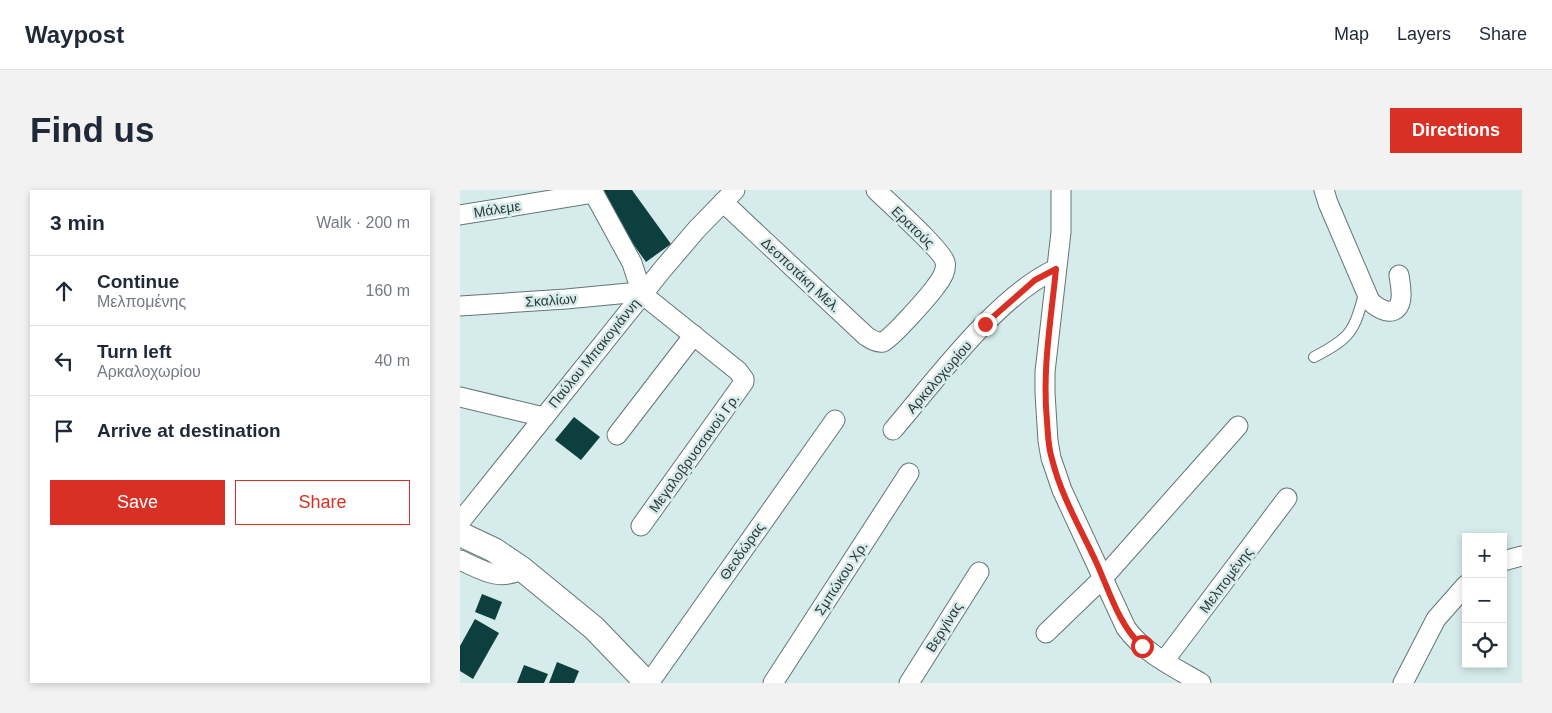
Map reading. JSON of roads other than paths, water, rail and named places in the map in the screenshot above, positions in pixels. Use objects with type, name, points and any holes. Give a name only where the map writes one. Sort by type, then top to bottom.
[{"type":"street","name":"Ερατούς","points":[[876,190],[940,253],[946,267],[936,286],[891,336],[882,342]]},
{"type":"street","points":[[1061,190],[1062,213],[1045,372],[1048,441],[1051,458],[1062,490],[1119,616],[1133,638],[1147,650],[1201,683]]},
{"type":"street","points":[[1324,190],[1365,290],[1370,301],[1376,307],[1383,311],[1391,311],[1400,304],[1399,275]]},
{"type":"street","points":[[593,192],[632,263],[642,294],[694,335],[617,435]]},
{"type":"street","name":"Μάλεμε","points":[[460,215],[593,192]]},
{"type":"street","name":"Παύλου Μπακογιάννη","points":[[460,522],[642,294],[697,229],[729,196]]},
{"type":"street","name":"Δεσποτάκη Μελ.","points":[[729,196],[866,336],[874,341],[882,342]]},
{"type":"street","name":"Αρκαλοχωρίου","points":[[894,430],[985,324],[1035,280],[1056,269]]},
{"type":"street","name":"Σκαλίων","points":[[460,306],[629,293],[642,294]]},
{"type":"street","name":"Μεγαλοβρυσσανού Γρ.","points":[[641,526],[741,388],[744,378],[694,335]]},
{"type":"street","points":[[460,397],[544,417]]},
{"type":"street","name":"Θεοδώρας","points":[[648,683],[836,420]]},
{"type":"street","points":[[1046,633],[1103,578],[1238,426]]},
{"type":"street","name":"Σμπώκου Χρ.","points":[[773,683],[909,473]]},
{"type":"street","name":"Μελπομένης","points":[[1164,661],[1287,498]]},
{"type":"street","points":[[460,534],[494,550],[522,569],[594,628],[648,683]]},
{"type":"street","points":[[1507,560],[1522,556]]},
{"type":"street","points":[[460,560],[498,574],[513,574],[522,569]]},
{"type":"street","name":"Βεργίνας","points":[[909,683],[979,572]]},
{"type":"street","points":[[1403,683],[1436,619],[1462,590]]},
{"type":"lane","points":[[1314,357],[1336,346],[1349,335],[1355,325],[1365,290]]}]
